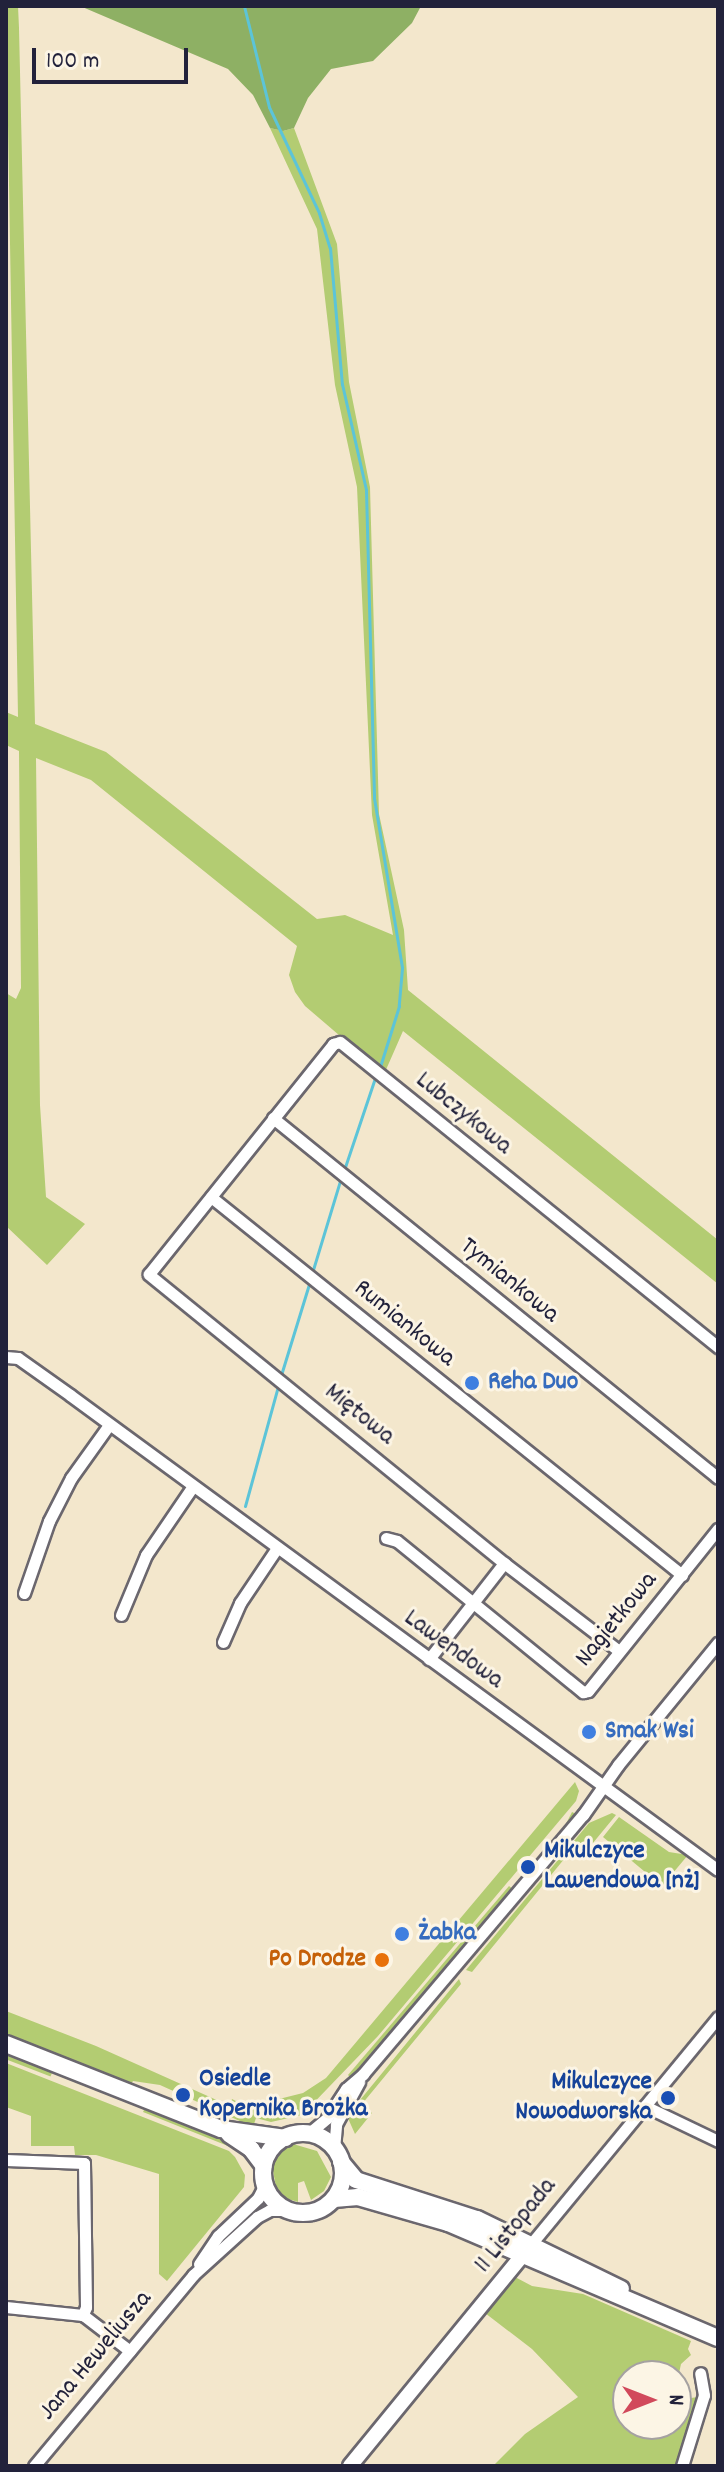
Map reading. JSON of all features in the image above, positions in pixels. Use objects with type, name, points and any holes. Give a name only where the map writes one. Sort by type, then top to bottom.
[{"type":"main road","points":[[6,2044],[221,2129],[251,2149],[264,2166]]},
{"type":"main road","points":[[221,2129],[285,2138],[308,2134],[337,2156],[356,2180],[455,2210],[596,2288],[650,2307],[718,2338]]},
{"type":"main road","points":[[285,2138],[272,2149],[264,2166],[265,2184],[275,2202],[287,2210],[314,2212],[334,2199],[358,2197],[527,2250]]},
{"type":"main road","points":[[334,2199],[342,2182],[337,2156]]},
{"type":"street","name":"Lubczykowa","points":[[211,1197],[333,1044],[340,1042],[718,1347]]},
{"type":"street","name":"Tymiankowa","points":[[273,1118],[718,1478]]},
{"type":"street","name":"Miętowa","points":[[211,1197],[149,1274],[504,1563],[619,1651]]},
{"type":"street","name":"Rumiankowa","points":[[211,1197],[682,1575]]},
{"type":"street","name":"Lawendowa","points":[[6,1357],[18,1358],[718,1870]]},
{"type":"street","points":[[24,1593],[49,1521],[71,1478],[109,1425]]},
{"type":"street","points":[[121,1615],[146,1555],[193,1486]]},
{"type":"street","points":[[682,1575],[718,1529]]},
{"type":"street","name":"Nagietkowa","points":[[386,1538],[397,1541],[583,1692],[588,1691],[682,1575]]},
{"type":"street","points":[[223,1642],[240,1603],[277,1548]]},
{"type":"street","points":[[429,1659],[504,1563]]},
{"type":"street","points":[[308,2134],[363,2074],[718,1643]]},
{"type":"street","name":"11 Listopada","points":[[350,2466],[718,2017]]},
{"type":"street","points":[[337,2156],[336,2124],[363,2074]]},
{"type":"street","points":[[645,2106],[718,2141]]},
{"type":"street","points":[[6,2160],[84,2163],[86,2307],[83,2315]]},
{"type":"street","name":"Jana Heweliusza","points":[[34,2466],[193,2275],[218,2236],[253,2203],[265,2184]]},
{"type":"street","name":"Jana Heweliusza","points":[[193,2275],[257,2217],[270,2210],[287,2210]]},
{"type":"street","points":[[6,2307],[83,2315],[130,2351]]},
{"type":"street","points":[[682,2466],[704,2395],[700,2373]]},
{"type":"green space","points":[[6,6],[18,6],[19,28],[35,724],[106,752],[317,919],[345,915],[393,935],[372,815],[357,487],[335,385],[317,229],[270,128],[283,131],[294,128],[337,244],[349,382],[370,487],[379,814],[404,930],[408,990],[718,1240],[718,1284],[403,1031],[385,1072],[374,1065],[305,1006],[295,992],[289,975],[297,946],[91,780],[36,758],[40,1105],[46,1197],[85,1224],[47,1265],[6,1226],[6,993],[16,999],[21,988],[19,751],[6,745],[6,712],[18,717]]},
{"type":"green space","points":[[80,6],[421,6],[412,23],[373,61],[331,69],[308,98],[294,128],[283,131],[270,128],[253,95],[228,69]]},
{"type":"green space","points":[[575,1782],[579,1791],[576,1801],[378,2036],[302,2115],[271,2122],[256,2118],[253,2127],[160,2085],[133,2081],[131,2084],[6,2035],[6,2011],[96,2046],[230,2106],[232,2099],[247,2107],[303,2093],[326,2078]]},
{"type":"green space","points":[[572,1812],[576,1814],[546,1872],[542,1870]]},
{"type":"green space","points":[[612,1813],[616,1815],[588,1849],[578,1842],[472,1972],[466,1970],[589,1823]]},
{"type":"green space","points":[[619,1817],[669,1852],[688,1855],[662,1886],[603,1837]]},
{"type":"green space","points":[[509,1886],[513,1889],[351,2078],[348,2075]]},
{"type":"green space","points":[[459,1979],[461,1984],[362,2104],[372,2113],[355,2134],[347,2116]]},
{"type":"green space","points":[[6,2053],[53,2071],[51,2077],[6,2059]]},
{"type":"green space","points":[[6,2063],[229,2151],[235,2157],[245,2175],[244,2187],[167,2281],[159,2274],[159,2174],[96,2155],[75,2155],[74,2146],[31,2146],[31,2116],[6,2107]]},
{"type":"green space","points":[[145,2108],[240,2145],[238,2150],[143,2112]]},
{"type":"green space","points":[[293,2144],[317,2151],[331,2177],[324,2191],[311,2200],[304,2181],[298,2183],[298,2202],[285,2198],[276,2187],[271,2160],[280,2150]]},
{"type":"green space","points":[[515,2277],[532,2286],[583,2294],[691,2341],[688,2349],[691,2355],[685,2360],[612,2360],[612,2440],[685,2440],[677,2466],[493,2466],[525,2434],[578,2397],[532,2349],[485,2313]]},
{"type":"green space","points":[[698,2397],[692,2417],[692,2398]]},
{"type":"waterway","points":[[244,6],[269,107],[319,213],[330,248],[342,384],[366,490],[374,798],[402,968],[399,1006],[379,1070]]},
{"type":"waterway","points":[[344,1170],[375,1078]]},
{"type":"waterway","points":[[312,1273],[340,1181]]},
{"type":"waterway","points":[[281,1375],[309,1284]]},
{"type":"waterway","points":[[245,1506],[278,1386]]},
{"type":"place","name":"Reha Duo","points":[[472,1383]]},
{"type":"place","name":"Smak Wsi","points":[[589,1732]]},
{"type":"place","name":"Mikulczyce Lawendowa [nż]","points":[[528,1867]]},
{"type":"place","name":"Żabka","points":[[402,1934]]},
{"type":"place","name":"Po Drodze","points":[[382,1960]]},
{"type":"place","name":"Osiedle Kopernika Brożka","points":[[183,2095]]},
{"type":"place","name":"Mikulczyce Nowodworska","points":[[668,2098]]}]
